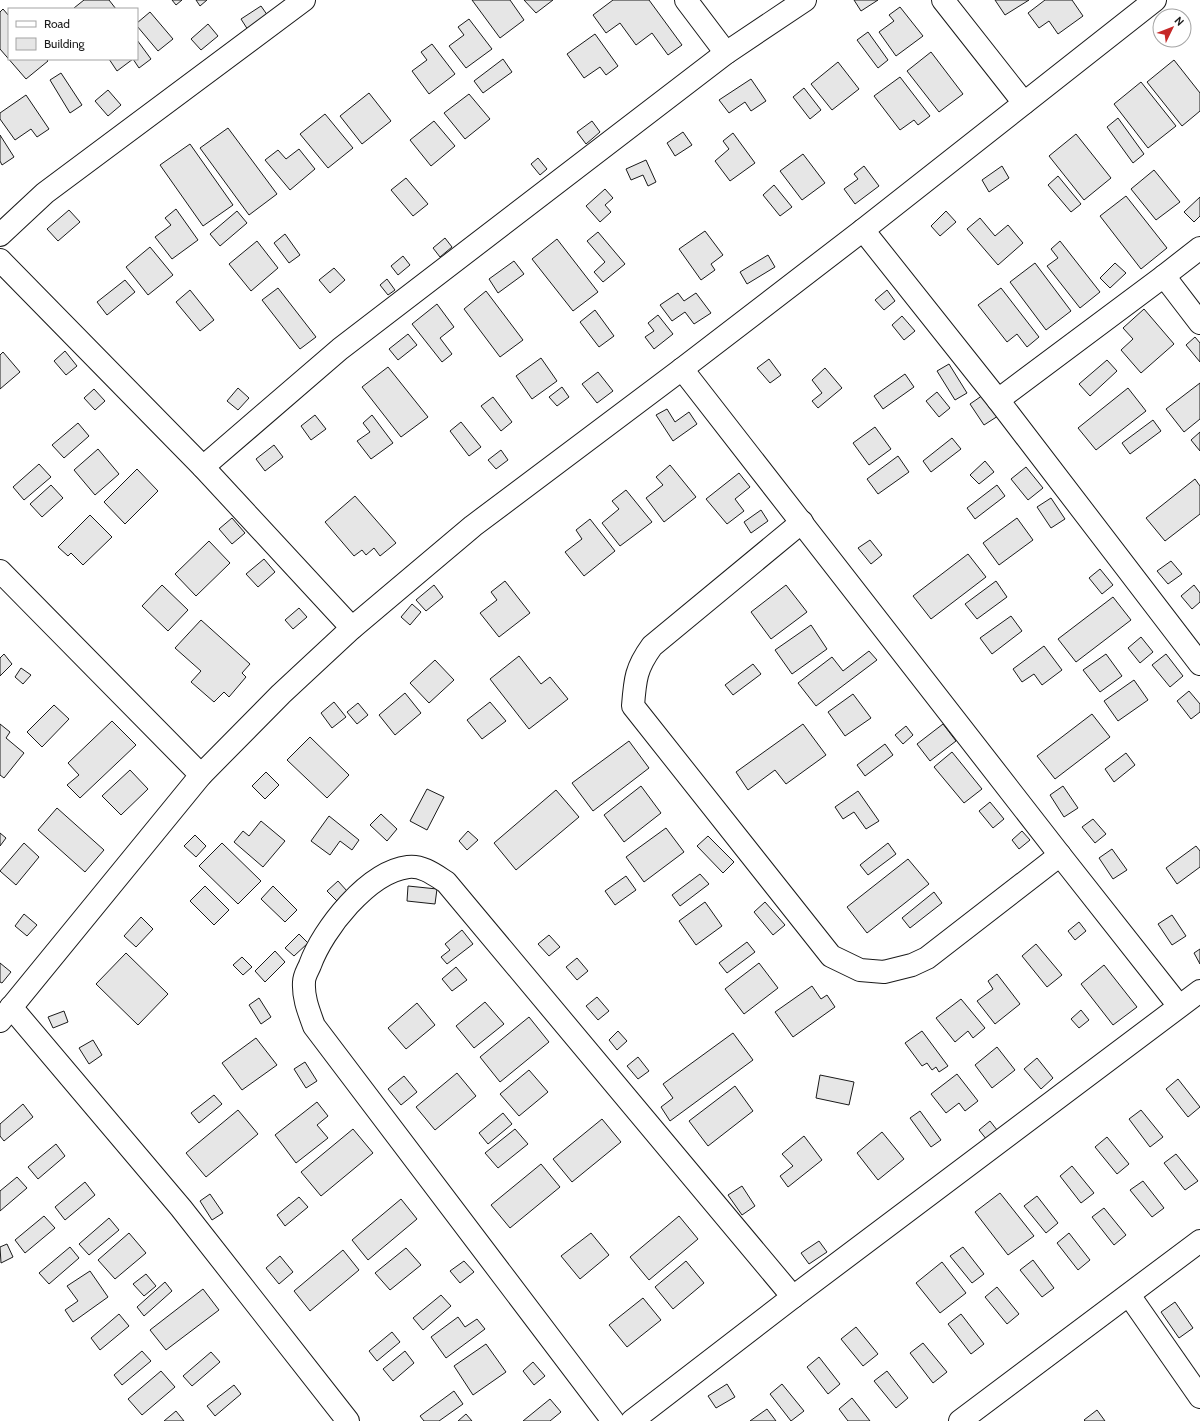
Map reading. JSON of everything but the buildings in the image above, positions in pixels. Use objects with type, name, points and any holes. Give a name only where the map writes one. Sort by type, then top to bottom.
[{"type":"street","points":[[0,235],[45,193],[304,0]]},
{"type":"street","points":[[686,0],[726,53]]},
{"type":"street","points":[[203,467],[340,349],[726,53],[805,0]]},
{"type":"street","points":[[943,0],[1024,103]]},
{"type":"street","points":[[348,1421],[181,1208],[6,1014],[200,775],[281,694],[352,628],[473,526],[682,369],[863,230],[1155,0]]},
{"type":"street","points":[[863,230],[998,400],[1200,664]]},
{"type":"street","points":[[998,400],[1200,248]]},
{"type":"street","points":[[0,260],[203,467],[352,628]]},
{"type":"street","points":[[1164,276],[1200,323]]},
{"type":"street","points":[[682,369],[1060,855],[1180,1006]]},
{"type":"street","points":[[802,522],[652,646],[642,660],[634,681],[633,706],[831,956],[860,970],[884,972],[912,965],[927,958],[1060,855]]},
{"type":"street","points":[[0,571],[200,775]]},
{"type":"street","points":[[613,1421],[314,1026],[304,996],[304,980],[313,956],[326,932],[349,905],[376,880],[394,870],[409,867],[429,871],[446,882],[793,1298]]},
{"type":"street","points":[[632,1421],[1200,991]]},
{"type":"street","points":[[960,1421],[1200,1241]]},
{"type":"street","points":[[1128,1295],[1200,1397]]}]
